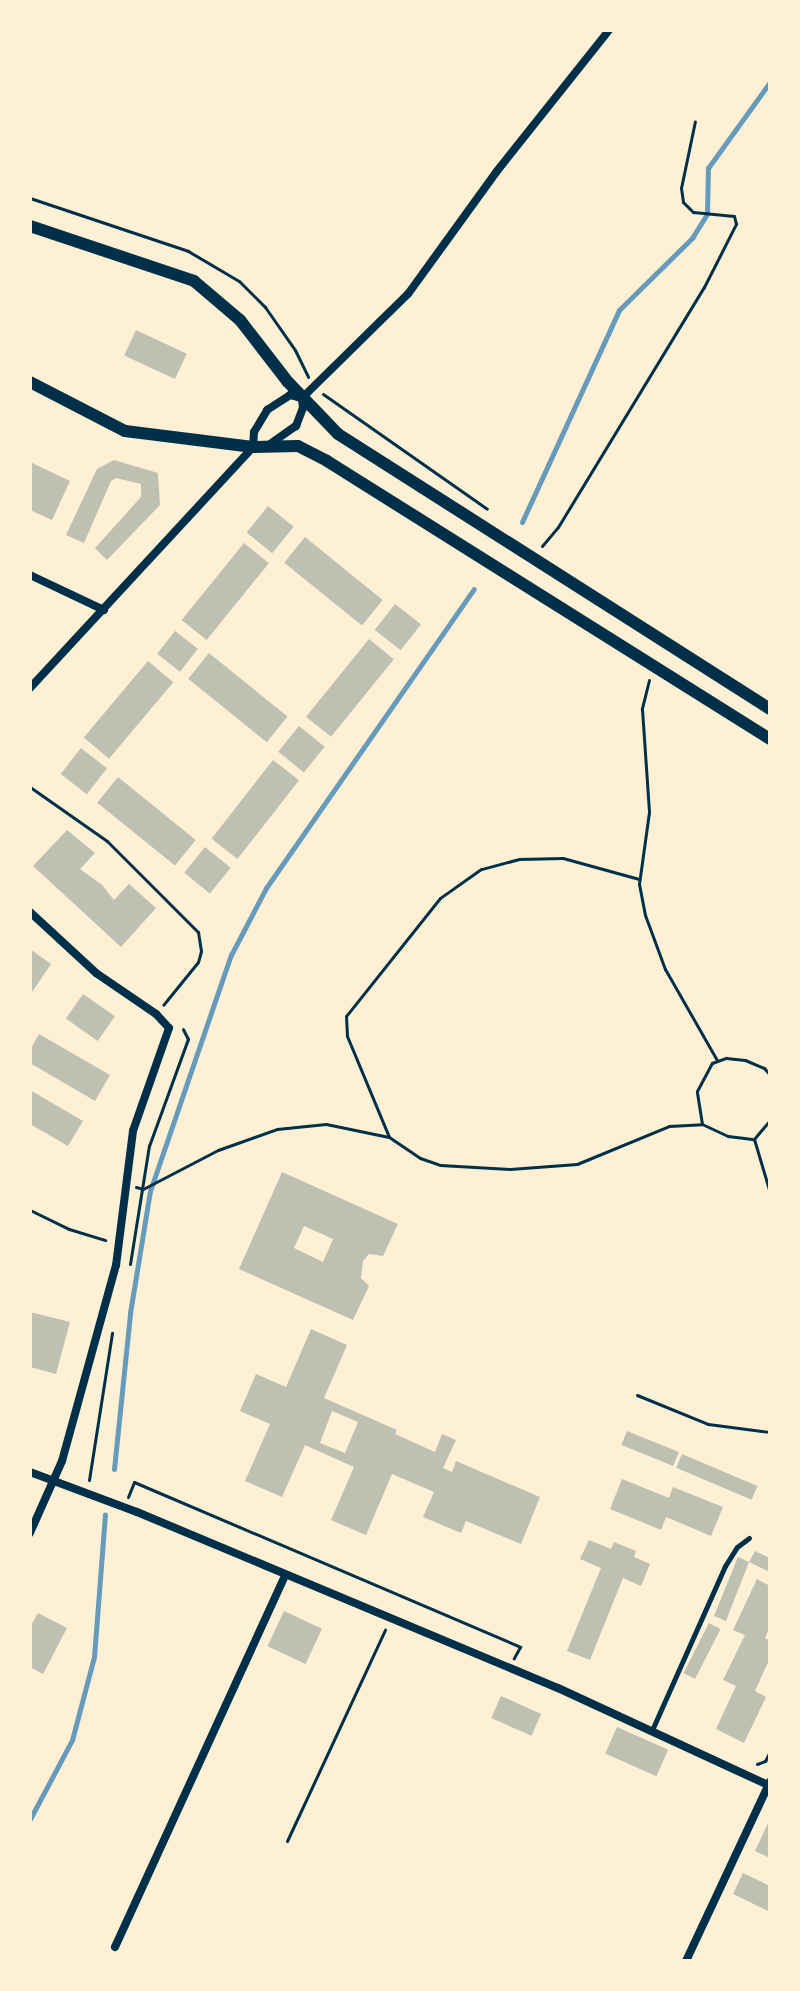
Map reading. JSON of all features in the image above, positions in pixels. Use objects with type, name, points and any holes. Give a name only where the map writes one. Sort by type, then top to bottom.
[{"type":"street","points":[[269,445],[296,426],[303,408],[302,398],[311,385],[408,294],[497,171],[609,30]]},
{"type":"street","points":[[30,226],[194,281],[240,320],[302,398],[338,434],[770,709]]},
{"type":"street","points":[[30,382],[125,431],[253,447],[298,446],[770,739]]},
{"type":"street","points":[[30,688],[253,447],[254,432],[267,410],[290,395],[302,398]]},
{"type":"street","points":[[30,575],[104,610]]},
{"type":"street","points":[[30,912],[96,973],[159,1010],[168,1033],[133,1131],[120,1244],[56,1481],[30,1533]]},
{"type":"street","points":[[30,1472],[390,1619],[652,1730],[769,1784],[686,1961]]},
{"type":"street","points":[[115,1947],[285,1575]]},
{"type":"lane","points":[[652,1730],[725,1566],[737,1547],[749,1538]]},
{"type":"path","points":[[530,540],[542,547],[558,527],[704,287],[736,224],[734,216],[693,212],[683,202],[681,188],[695,121]]},
{"type":"path","points":[[311,385],[492,513]]},
{"type":"path","points":[[655,665],[642,709],[649,812],[639,879],[645,915],[665,969],[717,1060]]},
{"type":"path","points":[[30,787],[107,841],[198,932],[201,951],[198,962],[159,1010],[171,1015]]},
{"type":"path","points":[[389,1137],[347,1036],[346,1016],[440,898],[481,869],[519,859],[563,858],[639,879]]},
{"type":"path","points":[[127,1274],[149,1146],[188,1039],[180,1023]]},
{"type":"path","points":[[702,1124],[697,1091],[707,1069],[717,1060],[755,1063],[770,1075]]},
{"type":"path","points":[[754,1139],[770,1120]]},
{"type":"path","points":[[143,1189],[218,1150],[277,1129],[326,1124],[389,1137],[420,1158],[440,1165],[510,1169],[577,1164],[655,1129],[702,1124],[728,1136],[754,1139]]},
{"type":"path","points":[[754,1139],[770,1193]]},
{"type":"path","points":[[30,1210],[69,1229],[120,1244]]},
{"type":"path","points":[[89,1480],[112,1330]]},
{"type":"path","points":[[637,1395],[708,1424],[770,1432]]},
{"type":"path","points":[[115,1492],[128,1498],[134,1482],[520,1647],[514,1660]]},
{"type":"path","points":[[287,1841],[390,1619]]},
{"type":"path","points":[[751,1766],[765,1761],[770,1751]]},
{"type":"building","points":[[136,330],[187,354],[175,379],[124,355]]},
{"type":"building","points":[[114,460],[158,473],[160,505],[107,560],[95,548],[141,497],[141,484],[116,478],[111,481],[84,543],[66,535],[97,469]]},
{"type":"building","points":[[30,462],[70,481],[52,520],[30,510]]},
{"type":"building","points":[[268,506],[294,527],[272,553],[247,532]]},
{"type":"building","points":[[305,537],[383,600],[362,626],[284,563]]},
{"type":"building","points":[[244,543],[269,563],[207,640],[182,620]]},
{"type":"building","points":[[395,604],[421,624],[401,650],[375,630]]},
{"type":"building","points":[[175,631],[198,649],[180,672],[157,654]]},
{"type":"building","points":[[369,639],[394,659],[331,737],[306,717]]},
{"type":"building","points":[[209,653],[287,717],[267,742],[188,679]]},
{"type":"building","points":[[148,661],[173,682],[109,759],[84,738]]},
{"type":"building","points":[[299,726],[325,747],[304,772],[278,752]]},
{"type":"building","points":[[81,748],[107,768],[87,794],[61,774]]},
{"type":"building","points":[[273,760],[299,780],[237,859],[211,839]]},
{"type":"building","points":[[118,777],[196,840],[175,866],[97,803]]},
{"type":"building","points":[[67,830],[95,853],[80,869],[102,885],[114,900],[129,884],[156,908],[121,947],[33,866]]},
{"type":"building","points":[[205,847],[231,868],[210,893],[184,873]]},
{"type":"building","points":[[30,949],[51,964],[30,995]]},
{"type":"building","points":[[83,994],[115,1016],[98,1041],[66,1019]]},
{"type":"building","points":[[39,1034],[110,1075],[95,1101],[30,1063],[30,1050]]},
{"type":"building","points":[[30,1090],[83,1121],[68,1146],[30,1124]]},
{"type":"building","points":[[282,1172],[398,1224],[383,1256],[369,1254],[363,1261],[361,1278],[369,1286],[353,1320],[239,1269]],"holes":[[[304,1226],[333,1239],[323,1262],[294,1248]]]},
{"type":"building","points":[[30,1312],[70,1322],[56,1374],[30,1367]]},
{"type":"building","points":[[311,1329],[347,1345],[324,1398],[397,1430],[395,1434],[435,1452],[442,1434],[456,1440],[443,1468],[452,1472],[456,1461],[540,1497],[521,1544],[466,1521],[461,1533],[423,1517],[434,1492],[392,1474],[366,1535],[331,1520],[354,1467],[305,1445],[282,1497],[245,1481],[270,1424],[240,1411],[256,1374],[286,1387]],"holes":[[[332,1411],[358,1422],[345,1453],[320,1443]]]},
{"type":"building","points":[[627,1431],[679,1452],[673,1466],[621,1445]]},
{"type":"building","points":[[682,1454],[757,1486],[752,1500],[676,1468]]},
{"type":"building","points":[[622,1479],[669,1498],[673,1487],[723,1507],[711,1536],[666,1517],[661,1530],[610,1509]]},
{"type":"building","points":[[589,1540],[611,1549],[614,1542],[636,1551],[634,1557],[650,1564],[641,1586],[623,1578],[590,1660],[567,1651],[601,1568],[580,1559]]},
{"type":"building","points":[[755,1551],[770,1558],[770,1572],[749,1562]]},
{"type":"building","points":[[738,1557],[749,1562],[726,1621],[714,1616]]},
{"type":"building","points":[[757,1579],[770,1586],[770,1627],[765,1638],[770,1641],[770,1658],[755,1691],[766,1697],[744,1743],[716,1729],[736,1686],[723,1680],[745,1635],[733,1630]]},
{"type":"building","points":[[284,1611],[322,1629],[306,1664],[268,1646]]},
{"type":"building","points":[[38,1613],[67,1628],[43,1674],[30,1667],[30,1627]]},
{"type":"building","points":[[709,1623],[721,1629],[695,1679],[684,1673]]},
{"type":"building","points":[[501,1696],[541,1714],[531,1736],[491,1718]]},
{"type":"building","points":[[617,1727],[668,1750],[656,1776],[605,1753]]},
{"type":"building","points":[[770,1819],[770,1858],[755,1851]]},
{"type":"building","points":[[743,1873],[770,1886],[768,1911],[733,1894]]},
{"type":"waterway","points":[[522,522],[619,310],[692,238],[707,214],[708,168],[770,82]]},
{"type":"waterway","points":[[114,1469],[130,1313],[150,1191],[231,955],[266,888],[474,589]]},
{"type":"waterway","points":[[30,1819],[72,1740],[94,1657],[105,1514]]}]
